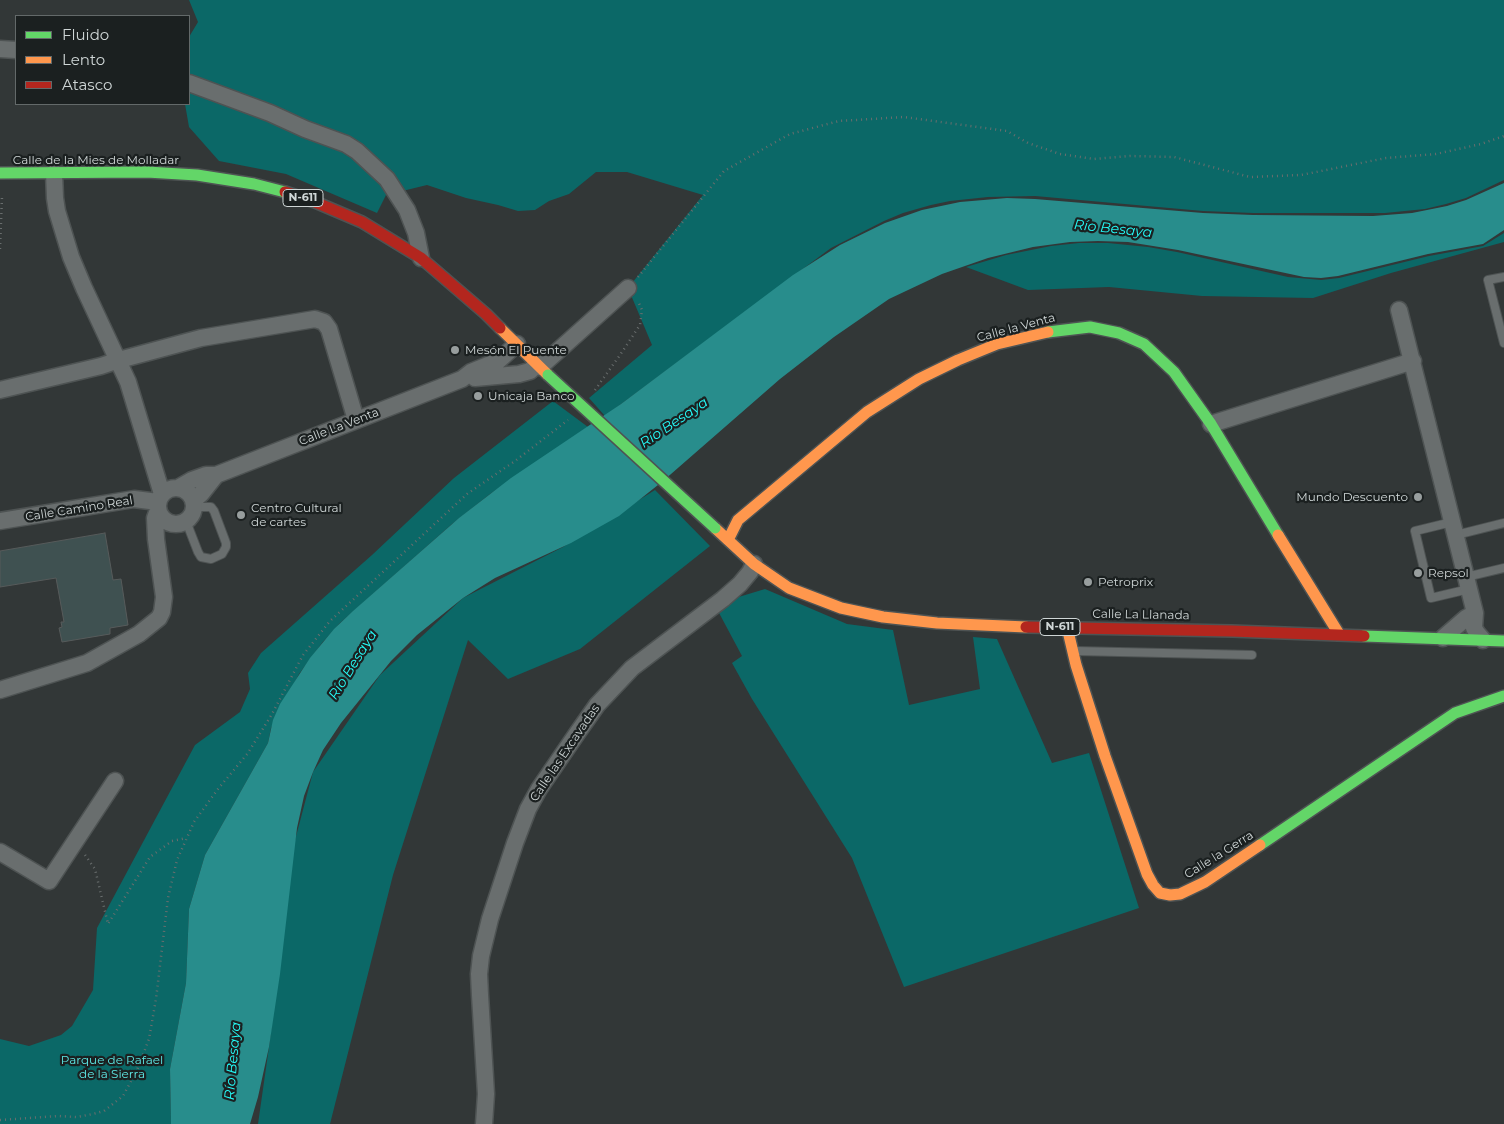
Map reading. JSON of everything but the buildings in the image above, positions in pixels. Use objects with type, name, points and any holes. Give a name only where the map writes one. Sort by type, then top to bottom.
[{"type":"main road","name":"Calle de la Mies de Molladar","points":[[0,173],[161,173],[210,176],[254,184],[315,202],[378,231],[421,258],[473,303],[542,369]]},
{"type":"main road","name":"Calle la Venta","points":[[728,540],[738,520],[867,412],[919,379],[997,344],[1056,330],[1090,327],[1119,333],[1144,344],[1174,372],[1211,424],[1340,634]]},
{"type":"main road","name":"Calle La Llanada","points":[[542,369],[754,564],[782,583],[806,596],[841,608],[904,620],[965,625],[1340,634],[1503,641]]},
{"type":"main road","name":"Calle la Gerra","points":[[1066,627],[1105,756],[1147,874],[1160,893],[1170,895],[1180,894],[1205,882],[1455,712],[1504,695]]},
{"type":"street","points":[[0,50],[15,50]]},
{"type":"street","points":[[190,83],[270,113],[305,129],[346,144],[357,151],[387,179],[407,210],[416,232],[421,258]]},
{"type":"street","points":[[0,690],[87,663],[140,634],[152,625],[162,612],[164,597],[156,539],[155,518],[159,502],[168,490],[182,489],[189,494],[191,510],[178,525],[168,523],[163,519],[159,502],[152,464],[128,382],[71,257],[57,211],[54,173]]},
{"type":"street","name":"Calle La Venta","points":[[178,488],[199,477],[216,475],[462,379],[519,374],[542,369],[628,288]]},
{"type":"street","points":[[1399,310],[1475,614],[1475,630],[1484,640]]},
{"type":"street","points":[[0,390],[101,366],[201,338],[317,320],[326,324],[332,336],[356,420]]},
{"type":"street","name":"Calle La Venta","points":[[462,379],[471,372],[498,362],[517,344]]},
{"type":"street","points":[[1211,424],[1413,361]]},
{"type":"street","name":"Calle La Venta","points":[[191,510],[216,475]]},
{"type":"street","name":"Calle Camino Real","points":[[0,521],[134,500],[159,502]]},
{"type":"street","points":[[156,539],[168,523]]},
{"type":"street","name":"Calle las Excavadas","points":[[484,1124],[486,1094],[479,974],[481,956],[496,902],[521,824],[528,809],[539,789],[597,705],[639,663],[740,584],[754,564]]},
{"type":"street","points":[[1443,638],[1466,618],[1475,614]]},
{"type":"street","points":[[1475,614],[1503,641]]},
{"type":"street","points":[[0,852],[49,882],[114,781]]},
{"type":"lane","points":[[1504,277],[1488,280],[1504,344]]},
{"type":"lane","points":[[211,507],[214,511],[227,545],[222,554],[214,558],[202,557],[198,552],[191,510],[211,507]]},
{"type":"lane","points":[[1504,523],[1415,531],[1431,598],[1504,568]]},
{"type":"lane","points":[[1073,651],[1252,655]]},
{"type":"path","points":[[594,391],[640,325],[641,306],[628,288],[724,171],[790,134],[838,121],[904,117],[1007,131],[1028,143],[1060,154],[1094,159],[1130,156],[1174,158],[1250,177],[1301,175],[1386,158],[1436,154],[1481,144],[1504,136]]},
{"type":"path","points":[[0,249],[2,197]]},
{"type":"path","points":[[0,1120],[58,1116],[77,1117],[93,1114],[104,1111],[123,1096],[137,1070],[149,1039],[156,999],[168,898],[177,860],[194,822],[248,753],[272,714],[303,655],[330,621],[467,494],[515,461],[573,415]]},
{"type":"path","points":[[74,842],[95,869],[108,924],[150,857],[172,841],[187,837]]},
{"type":"green space","points":[[189,0],[1504,0],[1504,180],[1466,198],[1446,204],[1425,209],[1385,213],[1203,211],[1035,196],[988,197],[931,205],[884,221],[831,248],[605,416],[589,398],[652,345],[628,288],[703,195],[627,172],[596,172],[569,194],[549,201],[535,210],[518,211],[466,198],[427,185],[386,195],[377,213],[286,174],[219,161],[189,127],[185,105],[190,105],[190,35],[198,22]]},
{"type":"green space","points":[[1504,233],[1504,242],[1391,273],[1313,298],[1202,296],[1109,287],[1028,290],[966,267],[1006,255],[1051,246],[1079,243],[1108,243],[1177,252],[1288,277],[1321,280],[1339,278],[1429,256],[1483,246]]},
{"type":"green space","name":"Parque de Rafael de la Sierra","points":[[553,401],[588,427],[490,494],[452,524],[340,623],[299,674],[271,728],[268,743],[205,855],[189,909],[186,983],[170,1069],[171,1124],[0,1124],[0,1039],[29,1046],[61,1035],[72,1026],[93,990],[97,928],[195,745],[240,712],[250,689],[248,673],[261,653],[372,555],[454,478]]},
{"type":"green space","points":[[655,490],[710,546],[580,649],[508,679],[468,640],[393,875],[330,1124],[258,1124],[294,844],[313,772],[380,675],[463,598],[563,547]]},
{"type":"green space","points":[[765,589],[847,624],[893,630],[909,705],[980,689],[973,637],[997,639],[1052,763],[1089,753],[1139,908],[904,987],[852,858],[752,699],[732,663],[742,656],[718,611],[732,599]]},
{"type":"water","name":"Río Besaya","points":[[1504,183],[1504,230],[1483,244],[1428,254],[1338,276],[1304,277],[1178,250],[1128,242],[1098,241],[1070,242],[1033,247],[988,258],[942,274],[889,299],[834,337],[780,379],[663,481],[619,516],[571,543],[495,578],[463,598],[417,635],[391,661],[341,723],[323,750],[313,772],[304,796],[297,828],[280,974],[269,1047],[250,1124],[171,1124],[170,1069],[186,983],[189,909],[205,855],[268,743],[273,720],[280,704],[310,658],[334,629],[353,611],[459,518],[511,478],[621,404],[793,275],[840,245],[885,223],[922,210],[960,202],[1007,198],[1203,213],[1373,216],[1412,213],[1447,206],[1466,200]]},
{"type":"traffic: fast","points":[[0,173],[147,172],[197,175],[254,184],[285,192]]},
{"type":"traffic: fast","points":[[1048,332],[1090,327],[1119,333],[1144,344],[1174,372],[1211,424],[1278,535]]},
{"type":"traffic: fast","points":[[548,375],[715,528]]},
{"type":"traffic: fast","points":[[1364,636],[1504,641]]},
{"type":"traffic: fast","points":[[1260,845],[1455,713],[1504,696]]},
{"type":"traffic: slow","points":[[500,328],[548,375]]},
{"type":"traffic: slow","points":[[728,540],[738,520],[867,412],[919,379],[958,360],[997,344],[1048,332]]},
{"type":"traffic: slow","points":[[715,528],[754,564],[789,588],[841,608],[883,617],[937,623],[1026,627]]},
{"type":"traffic: slow","points":[[1278,535],[1339,634]]},
{"type":"traffic: slow","points":[[1067,627],[1076,665],[1105,756],[1147,874],[1160,893],[1180,894],[1205,882],[1260,845]]},
{"type":"traffic: jam","points":[[285,192],[315,202],[362,222],[421,258],[500,328]]},
{"type":"traffic: jam","points":[[1026,627],[1364,636]]},
{"type":"place","name":"Mesón El Puente","points":[[455,350]]},
{"type":"place","name":"Unicaja Banco","points":[[478,396]]},
{"type":"place","name":"Mundo Descuento","points":[[1418,497]]},
{"type":"place","name":"Centro Cultural de cartes","points":[[241,515]]},
{"type":"place","name":"Repsol","points":[[1418,573]]},
{"type":"place","name":"Petroprix","points":[[1088,582]]}]
